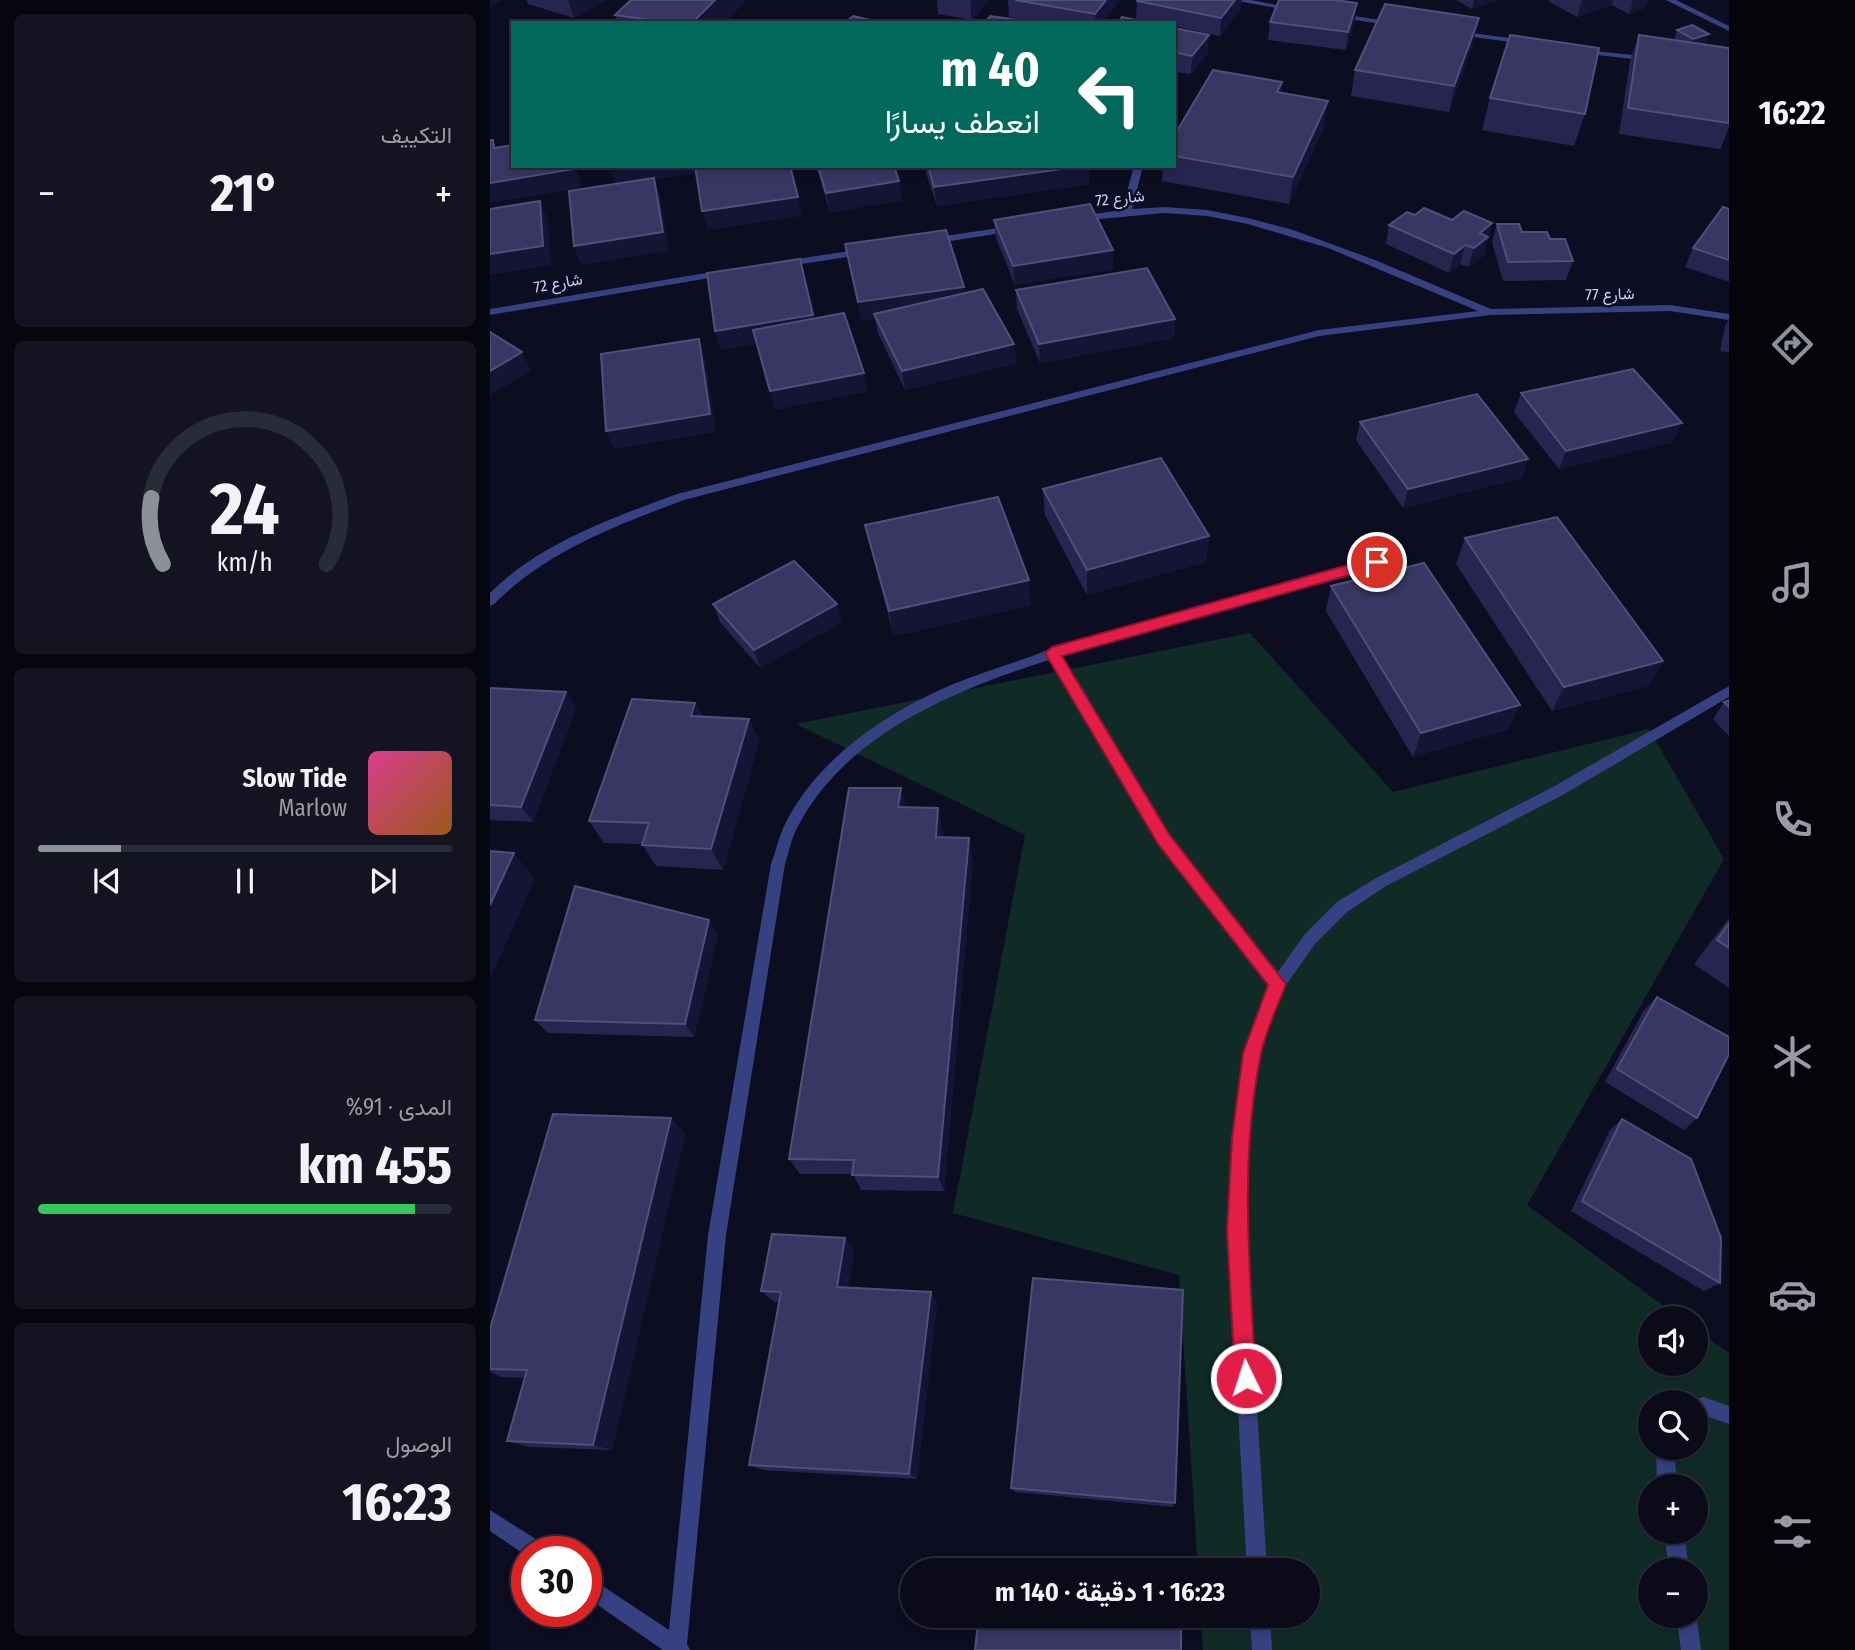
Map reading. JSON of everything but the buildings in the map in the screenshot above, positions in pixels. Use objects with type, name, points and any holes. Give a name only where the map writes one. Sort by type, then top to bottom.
[{"type":"street","points":[[1236,0],[1303,10]]},
{"type":"street","points":[[1670,0],[1729,29]]},
{"type":"street","points":[[1330,14],[1398,24]]},
{"type":"street","points":[[1449,31],[1541,45]]},
{"type":"street","points":[[1569,49],[1664,60]]},
{"type":"street","points":[[1126,212],[1138,168]]},
{"type":"street","name":"شارع 72","points":[[1074,220],[1126,212],[1165,210],[1219,215],[1279,228],[1491,312]]},
{"type":"street","points":[[923,243],[1019,228]]},
{"type":"street","points":[[773,266],[869,251]]},
{"type":"street","name":"شارع 72","points":[[490,312],[732,272]]},
{"type":"street","name":"شارع 77","points":[[490,601],[545,556],[600,526],[681,497],[1319,333],[1491,312],[1670,308],[1729,317]]},
{"type":"street","points":[[602,1596],[678,1648],[717,1235],[778,864],[792,824],[817,788],[850,755],[885,727],[943,694],[1052,653],[1377,562]]},
{"type":"street","points":[[1052,653],[1163,839],[1278,984]]},
{"type":"street","points":[[1256,1558],[1237,1231],[1242,1138],[1252,1053],[1278,984],[1310,939],[1342,907],[1381,882],[1556,792],[1729,691]]},
{"type":"street","points":[[1708,1408],[1729,1415]]},
{"type":"street","points":[[490,1520],[514,1536]]},
{"type":"street","points":[[1261,1628],[1262,1650]]},
{"type":"street","points":[[1688,1628],[1691,1650]]},
{"type":"green space","points":[[1250,633],[1393,792],[1649,729],[1724,859],[1527,1205],[1664,1306],[1638,1306],[1638,1376],[1708,1376],[1708,1338],[1729,1353],[1729,1650],[1203,1650],[1202,1628],[1320,1628],[1320,1558],[1197,1558],[1179,1275],[953,1213],[1025,835],[796,724]]},
{"type":"route","points":[[1246,1378],[1237,1231],[1242,1138],[1252,1053],[1278,984],[1163,839],[1052,653],[1377,562]]}]
